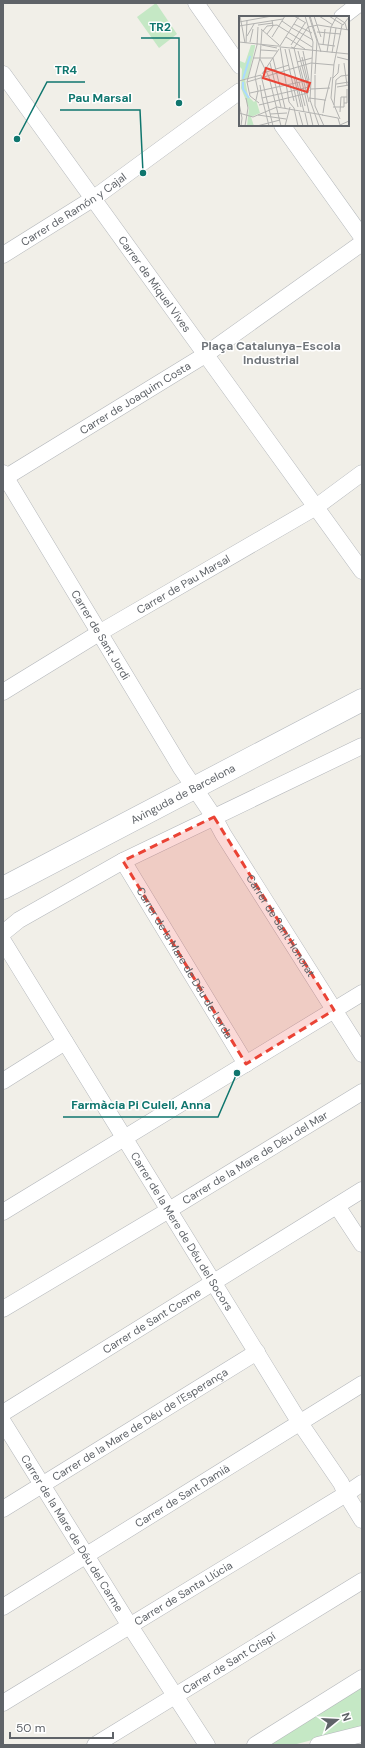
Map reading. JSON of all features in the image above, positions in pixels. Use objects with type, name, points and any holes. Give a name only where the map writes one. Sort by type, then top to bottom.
[{"type":"street","points":[[196,3],[239,65]]},
{"type":"street","points":[[343,16],[360,3]]},
{"type":"street","name":"Carrer de Miquel Vives","points":[[3,74],[362,571]]},
{"type":"street","name":"Carrer de Ramón y Cajal","points":[[3,255],[94,198],[239,93]]},
{"type":"street","points":[[283,126],[362,237]]},
{"type":"street","name":"Carrer de Joaquim Costa","points":[[4,476],[205,355],[362,243]]},
{"type":"street","name":"Carrer de Pau Marsal","points":[[3,692],[99,633],[316,507],[362,473]]},
{"type":"street","name":"Carrer de Sant Jordi","points":[[4,476],[197,792]]},
{"type":"street","name":"Avinguda de Barcelona","points":[[3,901],[362,700]]},
{"type":"street","name":"Avinguda de Barcelona","points":[[3,888],[362,712]]},
{"type":"street","points":[[3,933],[19,920],[123,861],[362,746]]},
{"type":"street","name":"Carrer de Sant Honorat","points":[[197,792],[362,1054]]},
{"type":"street","name":"Carrer de la Mare de Déu de Lorda","points":[[123,861],[246,1064]]},
{"type":"street","name":"Carrer de la Mere de Déu del Socors","points":[[3,941],[300,1423],[341,1483],[362,1520]]},
{"type":"street","points":[[3,1212],[362,993]]},
{"type":"street","points":[[3,1081],[65,1042]]},
{"type":"street","name":"Carrer de la Mare de Déu del Mar","points":[[3,1309],[362,1092]]},
{"type":"street","name":"Carrer de Sant Cosme","points":[[3,1413],[362,1190]]},
{"type":"street","points":[[337,1206],[362,1244]]},
{"type":"street","name":"Carrer de la Mare de Déu de l'Esperança","points":[[3,1509],[257,1352]]},
{"type":"street","name":"Carrer de Sant Damià","points":[[3,1607],[362,1384]]},
{"type":"street","name":"Carrer de la Mare de Déu del Carme","points":[[3,1422],[85,1555],[207,1745]]},
{"type":"street","name":"Carrer de Santa Llúcia","points":[[3,1703],[362,1483]]},
{"type":"street","name":"Carrer de Sant Crispí","points":[[95,1745],[362,1581]]},
{"type":"street","points":[[256,1745],[362,1678]]},
{"type":"street","points":[[318,1745],[362,1734]]},
{"type":"highlighted area","points":[[214,817],[334,1010],[246,1064],[123,861]]},
{"type":"green space","points":[[156,3],[177,34],[159,48],[137,17]]},
{"type":"green space","points":[[362,1686],[362,1727],[293,1745],[264,1745]]},
{"type":"place","name":"TR2","points":[[179,103]]},
{"type":"place","name":"TR4","points":[[17,139]]},
{"type":"place","name":"Pau Marsal","points":[[143,173]]},
{"type":"place","name":"Farmàcia Pi Culell, Anna","points":[[237,1073]]},
{"type":"district","name":"Plaça Catalunya-Escola Industrial","points":[[271,353]]}]
